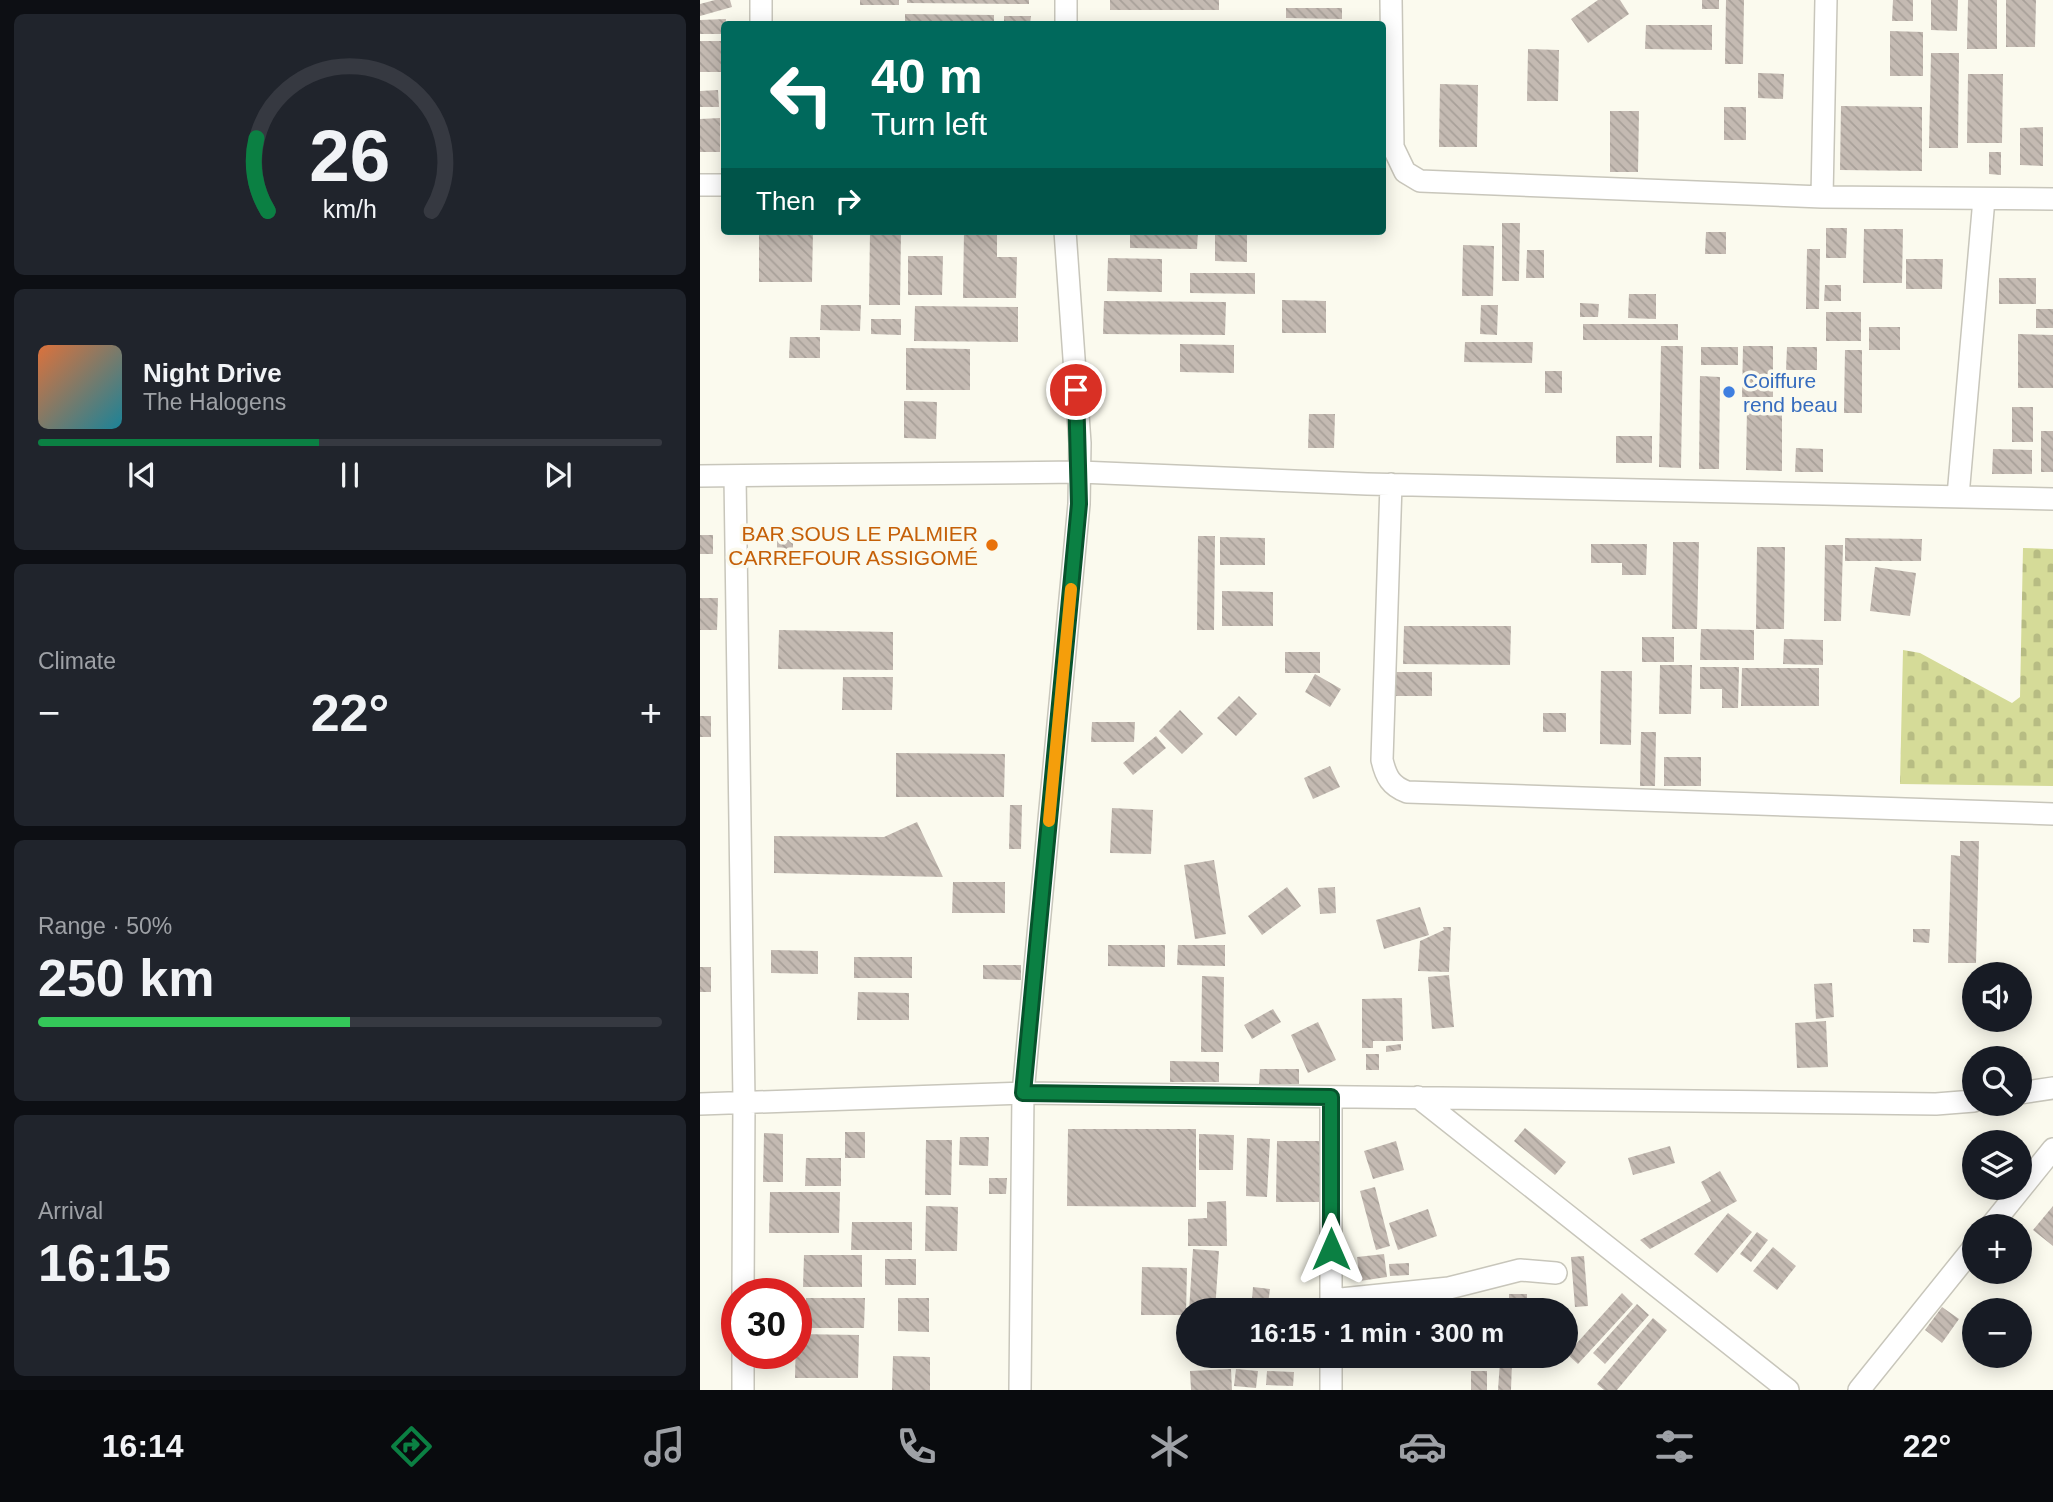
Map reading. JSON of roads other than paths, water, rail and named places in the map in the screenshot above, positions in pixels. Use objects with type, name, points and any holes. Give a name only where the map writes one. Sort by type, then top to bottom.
[{"type":"street","points":[[761,0],[761,21]]},
{"type":"street","points":[[1066,0],[1066,21]]},
{"type":"street","points":[[1391,0],[1393,147],[1405,172],[1420,181],[1822,197],[2053,199]]},
{"type":"street","points":[[1822,197],[1826,0]]},
{"type":"street","points":[[700,185],[721,185]]},
{"type":"street","points":[[1958,496],[1984,199]]},
{"type":"street","points":[[1020,1390],[1023,1093],[1080,472],[1065,235]]},
{"type":"street","points":[[700,476],[1080,472],[1391,484],[2053,499]]},
{"type":"street","points":[[735,476],[744,1101],[743,1278]]},
{"type":"street","points":[[1391,484],[1382,760],[1386,774],[1395,787],[1407,792],[2053,814]]},
{"type":"street","points":[[2032,1091],[2053,1088]]},
{"type":"street","points":[[700,1104],[1023,1093],[1936,1104],[1962,1102]]},
{"type":"street","points":[[1331,1097],[1331,1298]]},
{"type":"street","points":[[1418,1097],[1788,1390]]},
{"type":"street","points":[[2000,1214],[2053,1149]]},
{"type":"street","points":[[1859,1390],[1962,1262]]},
{"type":"street","points":[[1383,1298],[1449,1289],[1520,1270],[1556,1273]]},
{"type":"street","points":[[1331,1368],[1331,1390]]},
{"type":"street","points":[[743,1369],[743,1390]]},
{"type":"place","name":"Coiffure rend beau","points":[[1729,392]]},
{"type":"place","name":"BAR SOUS LE PALMIER CARREFOUR ASSIGOMÉ","points":[[992,545]]}]
